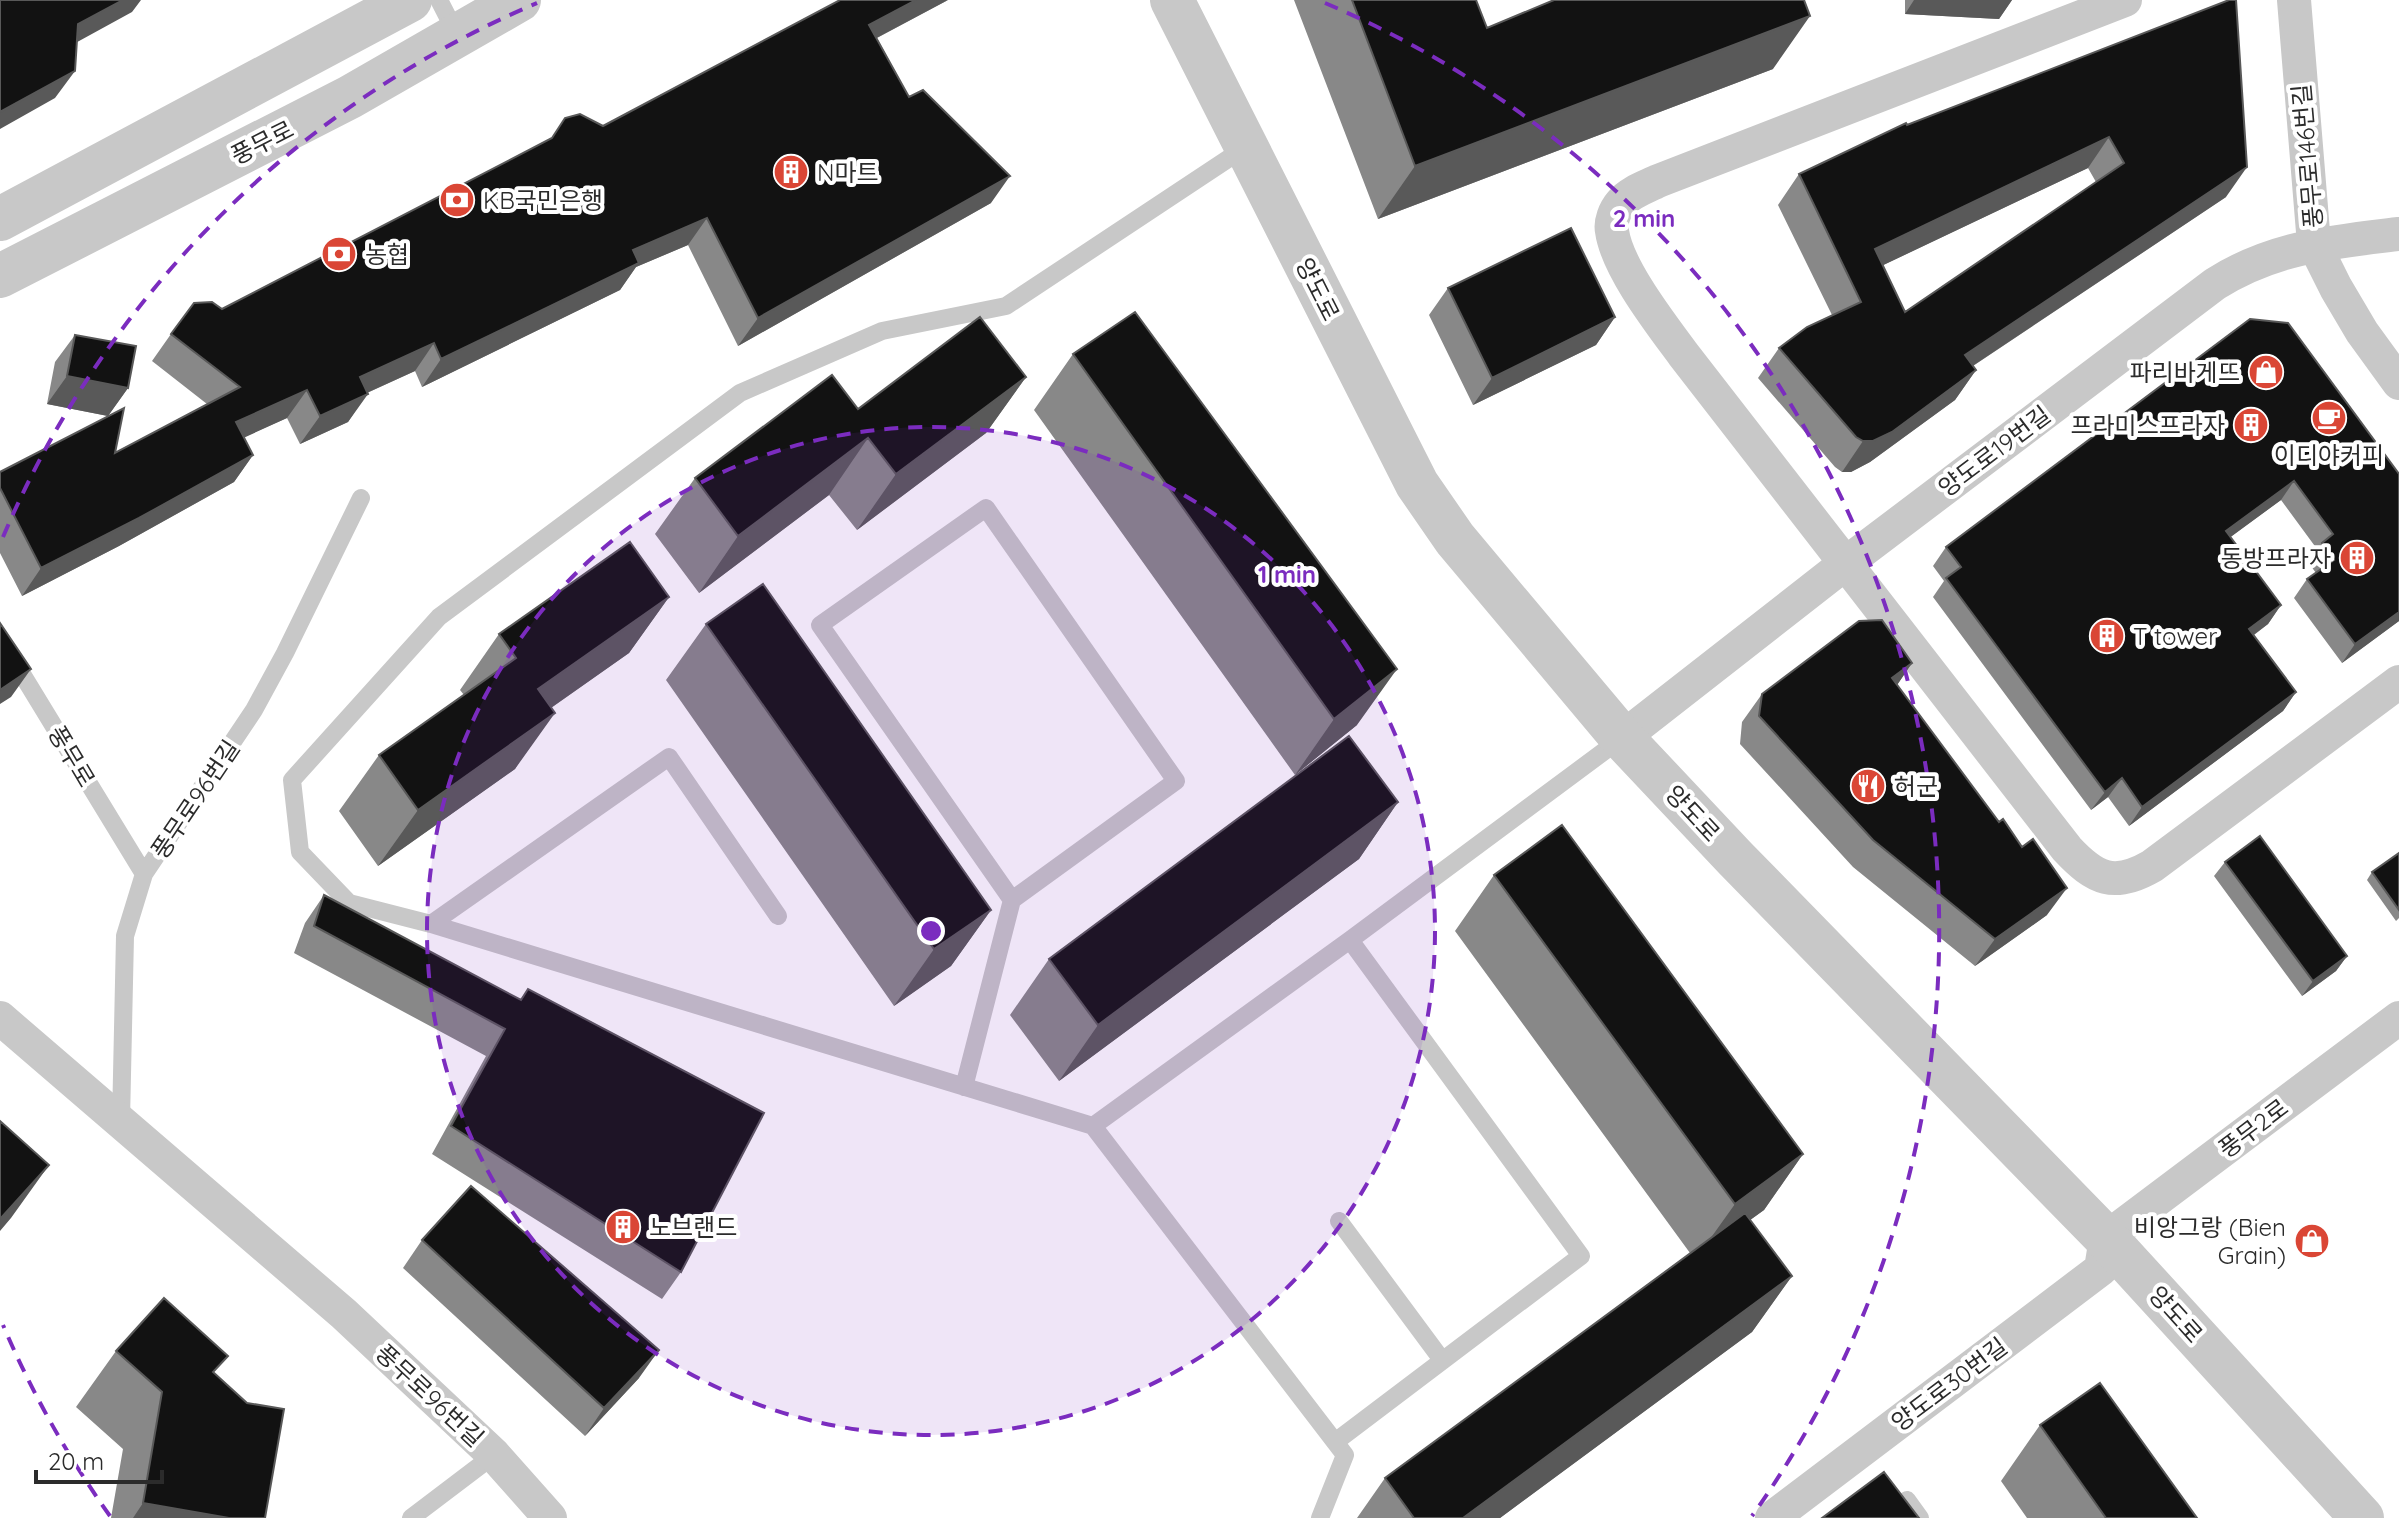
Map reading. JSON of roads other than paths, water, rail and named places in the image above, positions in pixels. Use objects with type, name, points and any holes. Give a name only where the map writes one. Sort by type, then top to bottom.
[{"type":"street","points":[[0,219],[410,0]]},
{"type":"street","name":"풍무로","points":[[0,276],[350,97],[448,18],[519,0]]},
{"type":"street","name":"양도로","points":[[1145,0],[1235,154],[1417,484],[1455,539],[1613,745],[1745,869],[2104,1253],[2362,1518]]},
{"type":"street","name":"양도로","points":[[1172,0],[1235,154]]},
{"type":"street","points":[[2125,0],[1658,181],[1621,202],[1613,216],[1611,231],[1643,298],[1683,354],[2067,849],[2081,864],[2100,876],[2116,879],[2134,876],[2152,866],[2399,682]]},
{"type":"street","name":"풍무로146번길","points":[[2294,0],[2314,244],[2349,310],[2399,383]]},
{"type":"street","name":"양도로19번길","points":[[1613,745],[1846,563],[2215,284],[2267,257],[2314,244],[2399,234]]},
{"type":"street","name":"풍무로96번길","points":[[0,1018],[344,1314],[494,1455],[550,1518]]},
{"type":"street","name":"풍무2로","points":[[2104,1253],[2399,1018]]},
{"type":"street","name":"양도로","points":[[2104,1253],[2325,1518]]},
{"type":"street","name":"양도로30번길","points":[[1772,1518],[2104,1253]]},
{"type":"lane","points":[[1235,154],[1006,306],[882,331],[740,393],[439,617],[292,780],[300,852],[349,903],[431,924],[1093,1126],[1345,1455],[1320,1518]]},
{"type":"lane","name":"풍무로96번길","points":[[121,1124],[125,936],[144,874],[254,710],[361,498]]},
{"type":"lane","points":[[964,1087],[1012,900],[1176,781],[986,508],[820,625],[1012,900]]},
{"type":"lane","name":"풍무로","points":[[0,638],[144,874]]},
{"type":"lane","points":[[1093,1126],[1613,745]]},
{"type":"lane","points":[[431,924],[669,757],[778,916]]},
{"type":"lane","points":[[1335,1442],[1581,1256],[1350,940]]},
{"type":"lane","points":[[1339,1221],[1442,1360]]},
{"type":"lane","points":[[411,1518],[494,1455]]},
{"type":"lane","points":[[1907,1500],[1920,1518]]},
{"type":"place","name":"N마트","points":[[791,172]]},
{"type":"place","name":"KB국민은행","points":[[457,200]]},
{"type":"place","name":"농협","points":[[339,254]]},
{"type":"place","name":"파리바게뜨","points":[[2266,372]]},
{"type":"place","name":"이디야커피","points":[[2329,418]]},
{"type":"place","name":"프라미스프라자","points":[[2251,425]]},
{"type":"place","name":"동방프라자","points":[[2357,558]]},
{"type":"place","name":"T tower","points":[[2107,636]]},
{"type":"place","name":"허군","points":[[1868,786]]},
{"type":"place","name":"노브랜드","points":[[623,1227]]},
{"type":"place","name":"비앙그랑 (Bien Grain)","points":[[2312,1241]]}]
